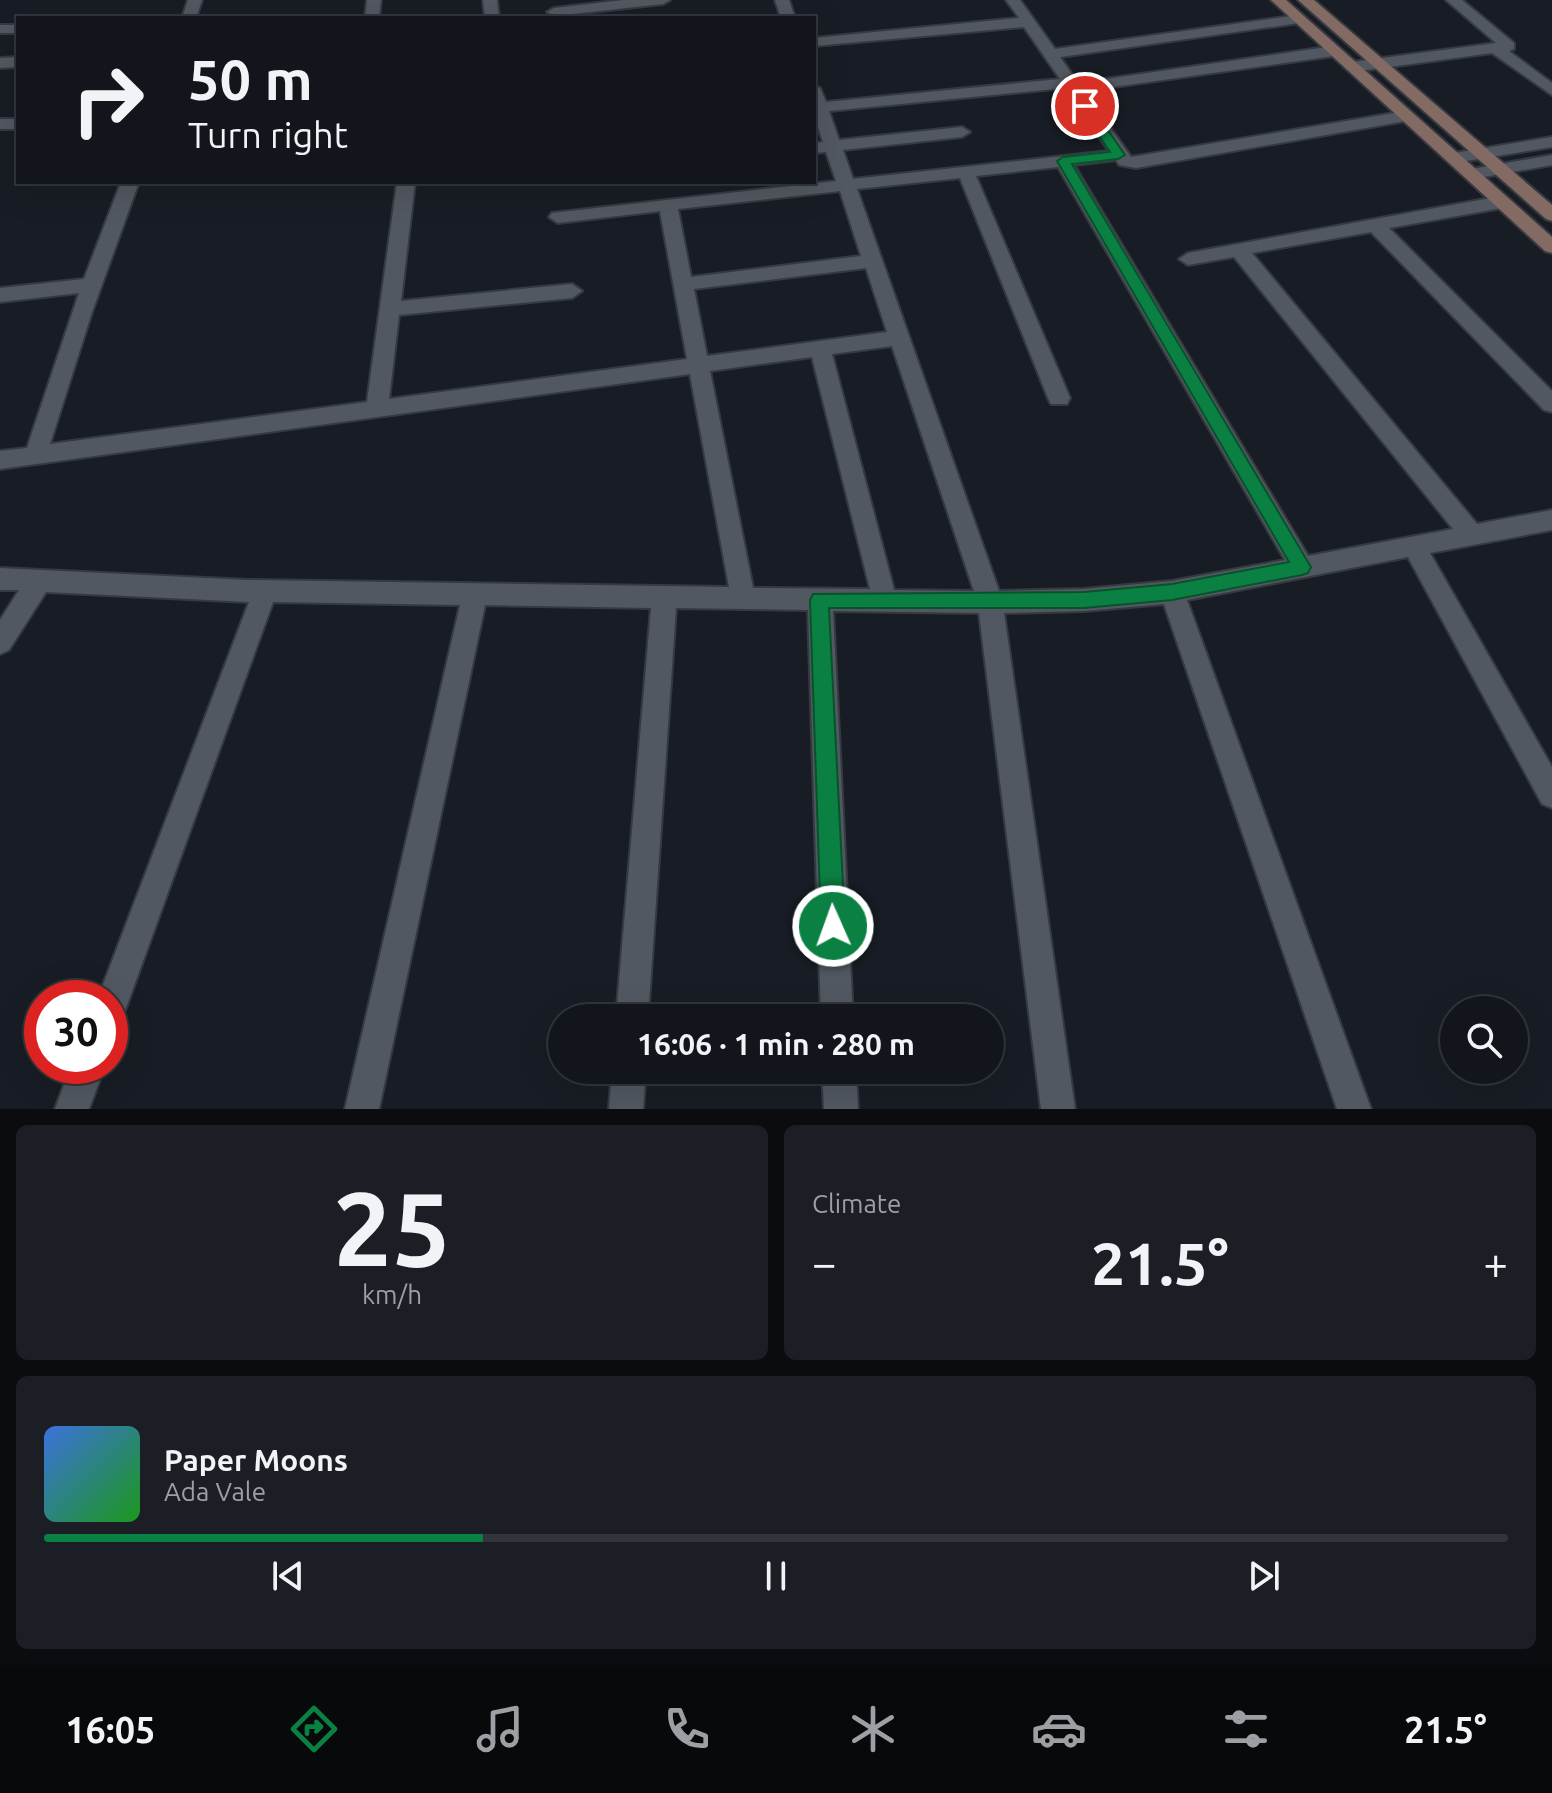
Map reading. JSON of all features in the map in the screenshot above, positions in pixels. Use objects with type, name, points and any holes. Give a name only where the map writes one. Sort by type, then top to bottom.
[{"type":"street","points":[[554,12],[663,0]]},
{"type":"street","points":[[1013,0],[1125,161],[1136,163],[1406,116]]},
{"type":"street","points":[[1278,0],[1552,247]]},
{"type":"street","points":[[1305,0],[1552,215]]},
{"type":"street","points":[[1352,67],[1509,46],[1453,0]]},
{"type":"street","points":[[1050,54],[1299,19]]},
{"type":"street","points":[[816,42],[1028,22]]},
{"type":"street","points":[[1497,49],[1552,90]]},
{"type":"street","points":[[1058,1109],[990,602],[846,185],[823,147],[816,102],[1071,86],[1334,51]]},
{"type":"street","points":[[823,147],[962,132]]},
{"type":"street","points":[[1454,158],[1552,142]]},
{"type":"street","points":[[558,217],[1118,155]]},
{"type":"street","points":[[1472,174],[1552,160]]},
{"type":"street","points":[[1063,161],[1302,567]]},
{"type":"street","points":[[966,172],[1059,398]]},
{"type":"street","points":[[36,455],[129,184]]},
{"type":"street","points":[[377,409],[406,184]]},
{"type":"street","points":[[1188,259],[1502,202]]},
{"type":"street","points":[[668,205],[743,598]]},
{"type":"street","points":[[1375,225],[1552,404]]},
{"type":"street","points":[[1239,250],[1472,535]]},
{"type":"street","points":[[684,284],[873,261]]},
{"type":"street","points":[[0,295],[93,285]]},
{"type":"street","points":[[390,309],[572,291]]},
{"type":"street","points":[[0,460],[899,338]]},
{"type":"street","points":[[820,348],[885,601]]},
{"type":"street","points":[[0,579],[265,591],[885,601],[1084,600],[1172,592],[1552,520]]},
{"type":"street","points":[[1414,546],[1552,794]]},
{"type":"street","points":[[0,642],[39,581]]},
{"type":"street","points":[[120,980],[265,591]]},
{"type":"street","points":[[1172,592],[1354,1109]]},
{"type":"street","points":[[362,1109],[475,594]]},
{"type":"street","points":[[633,1004],[664,597]]},
{"type":"street","points":[[820,600],[836,1004]]},
{"type":"street","points":[[72,1109],[81,1084]]},
{"type":"street","points":[[626,1109],[628,1084]]},
{"type":"street","points":[[840,1084],[841,1109]]},
{"type":"route","points":[[833,926],[820,600],[1084,600],[1172,592],[1302,567],[1063,161],[1118,155],[1085,106]]}]
